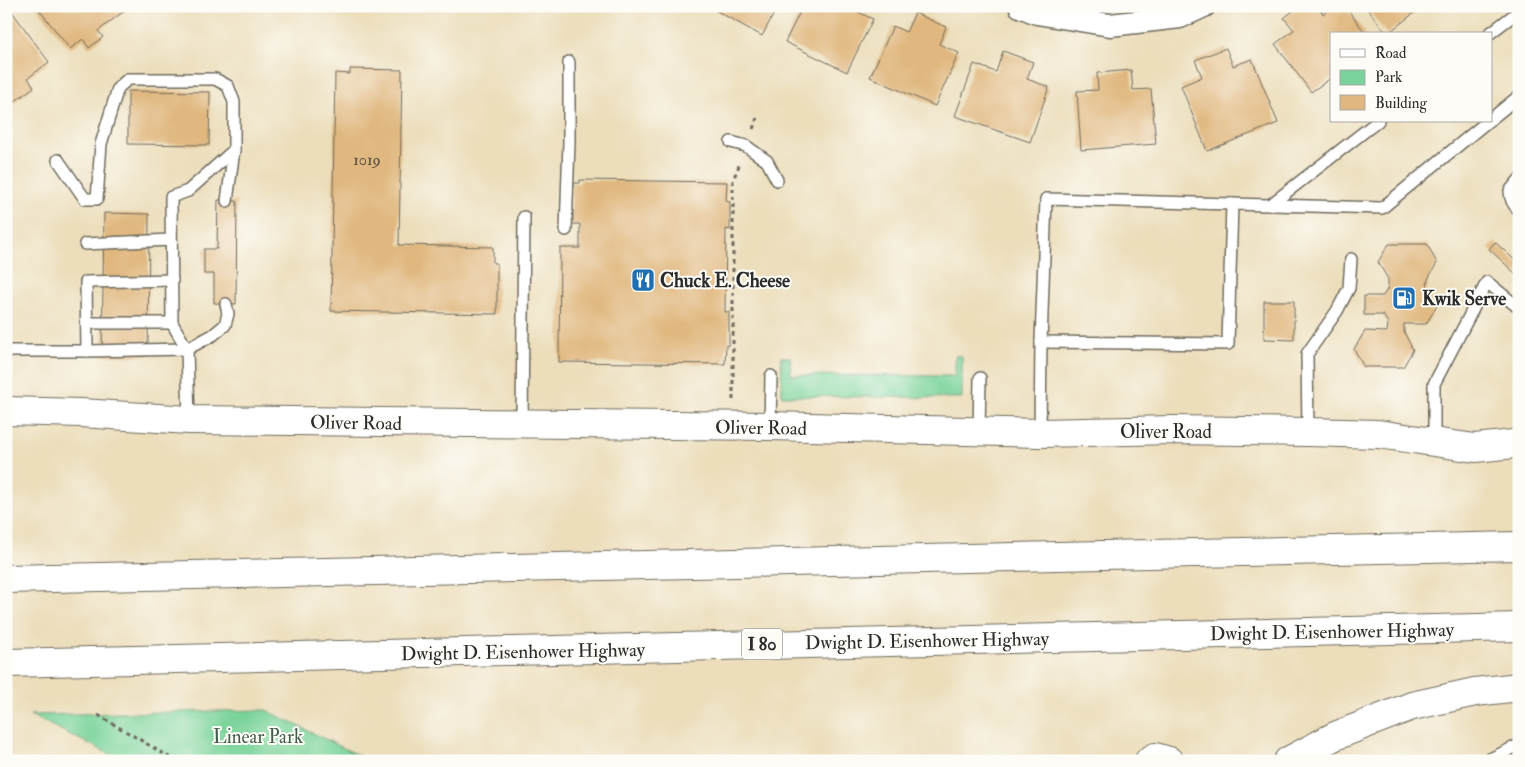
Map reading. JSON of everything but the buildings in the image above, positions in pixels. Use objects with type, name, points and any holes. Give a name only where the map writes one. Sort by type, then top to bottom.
[{"type":"main road","name":"Oliver Road","points":[[6,411],[81,413],[189,420],[770,426],[1040,433],[1173,430],[1308,432],[1378,434],[1475,448],[1516,444]]},
{"type":"main road","points":[[6,578],[1519,546]]},
{"type":"main road","name":"Dwight D. Eisenhower Highway","points":[[6,663],[1519,627]]},
{"type":"main road","points":[[1288,761],[1334,736],[1412,706],[1475,692],[1519,687]]},
{"type":"main road","points":[[1149,761],[1155,757],[1169,761]]},
{"type":"street","points":[[1020,6],[1037,13],[1110,25],[1180,17],[1204,6]]},
{"type":"lane","points":[[1492,32],[1519,11]]},
{"type":"lane","points":[[566,230],[569,62]]},
{"type":"lane","points":[[58,160],[84,199],[97,199],[102,144],[118,88],[128,79],[216,79],[228,86],[234,102],[234,150],[227,201]]},
{"type":"lane","points":[[1492,118],[1519,96]]},
{"type":"lane","points":[[1270,205],[1377,122]]},
{"type":"lane","points":[[1040,433],[1046,199],[1382,208],[1488,122]]},
{"type":"lane","points":[[731,142],[746,146],[766,161],[777,180]]},
{"type":"lane","points":[[189,420],[187,349],[172,323],[171,197],[188,191],[234,150]]},
{"type":"lane","points":[[1519,180],[1510,191],[1510,198],[1519,210]]},
{"type":"lane","points":[[1041,342],[1228,344],[1232,204]]},
{"type":"lane","points":[[522,424],[524,217]]},
{"type":"lane","points":[[86,244],[171,240]]},
{"type":"lane","points":[[1308,432],[1308,354],[1337,311],[1349,288],[1351,259]]},
{"type":"lane","points":[[87,351],[86,282],[172,280]]},
{"type":"lane","points":[[1434,443],[1434,384],[1487,282],[1519,308]]},
{"type":"lane","points":[[6,351],[187,349],[225,326],[228,314],[226,304]]},
{"type":"lane","points":[[87,323],[172,323]]},
{"type":"lane","points":[[770,426],[771,376]]},
{"type":"lane","points":[[979,431],[980,378]]},
{"type":"lane","points":[[1486,761],[1519,745]]},
{"type":"path","points":[[733,402],[733,180],[758,118]]},
{"type":"path","points":[[98,714],[176,761]]},
{"type":"green space","points":[[955,356],[962,356],[962,398],[782,396],[781,357],[790,357],[791,375],[955,376]]},
{"type":"green space","name":"Linear Park","points":[[266,710],[370,761],[124,761],[30,715]]},
{"type":"place","name":"Chuck E. Cheese","points":[[643,280]]},
{"type":"place","name":"Kwik Serve","points":[[1404,298]]}]
